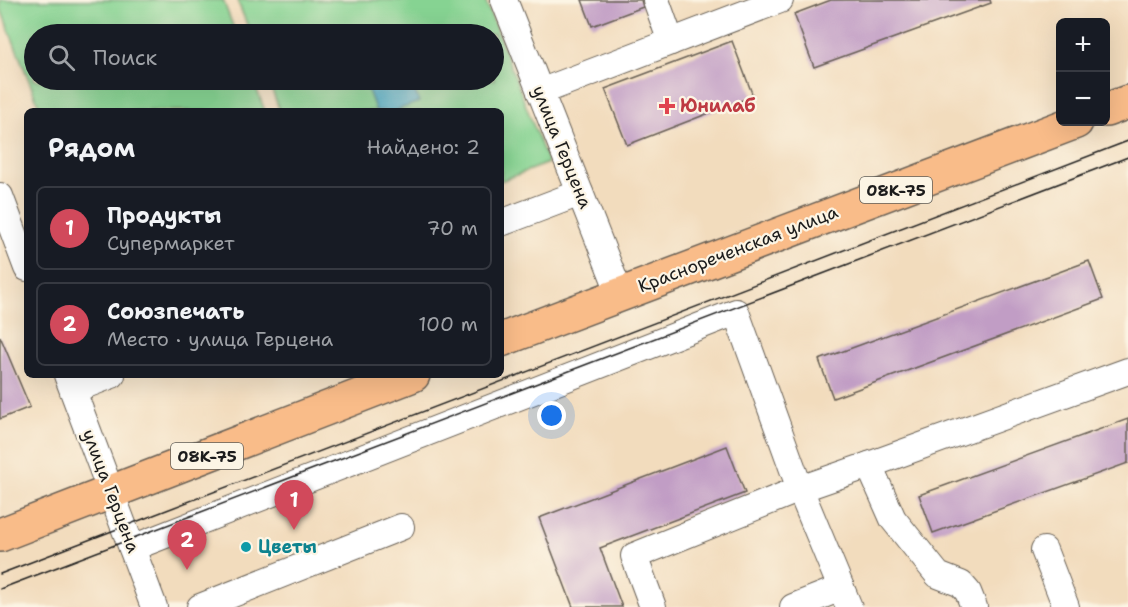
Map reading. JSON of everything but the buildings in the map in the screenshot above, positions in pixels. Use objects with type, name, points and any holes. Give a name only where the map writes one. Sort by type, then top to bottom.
[{"type":"main road","points":[[1110,109],[1128,102]]},
{"type":"main road","name":"Краснореченская улица","points":[[504,339],[1065,126]]},
{"type":"main road","name":"08К-75","points":[[0,535],[405,378]]},
{"type":"street","name":"улица Герцена","points":[[504,0],[620,294]]},
{"type":"street","points":[[656,0],[671,42]]},
{"type":"street","points":[[540,92],[780,0]]},
{"type":"street","points":[[504,222],[580,193]]},
{"type":"street","points":[[0,196],[24,260]]},
{"type":"street","points":[[132,548],[736,312],[800,489],[845,597],[793,607]]},
{"type":"street","points":[[652,607],[634,556],[800,489],[1128,371]]},
{"type":"street","points":[[70,383],[96,378]]},
{"type":"street","name":"улица Герцена","points":[[70,383],[154,607]]},
{"type":"street","points":[[869,465],[893,519],[938,575],[961,584],[968,592],[974,607]]},
{"type":"street","points":[[200,607],[402,527]]},
{"type":"street","points":[[1044,549],[1066,607]]},
{"type":"green space","points":[[0,0],[223,0],[232,24],[24,24],[24,68],[0,7]]},
{"type":"green space","points":[[237,0],[485,0],[494,24],[247,24]]},
{"type":"green space","points":[[504,49],[548,163],[504,180],[504,108],[279,108],[272,90],[504,90]]},
{"type":"green space","points":[[33,90],[257,90],[264,108],[40,108]]},
{"type":"water","points":[[368,90],[415,90],[419,102],[402,108],[375,108]]},
{"type":"tram line","points":[[0,574],[1128,141]]},
{"type":"tram line","points":[[0,589],[1128,157]]},
{"type":"place","name":"Юнилаб","points":[[667,106]]},
{"type":"place","name":"Продукты","points":[[294,530]]},
{"type":"place","name":"Цветы","points":[[246,547]]},
{"type":"place","name":"Союзпечать","points":[[187,570]]}]
